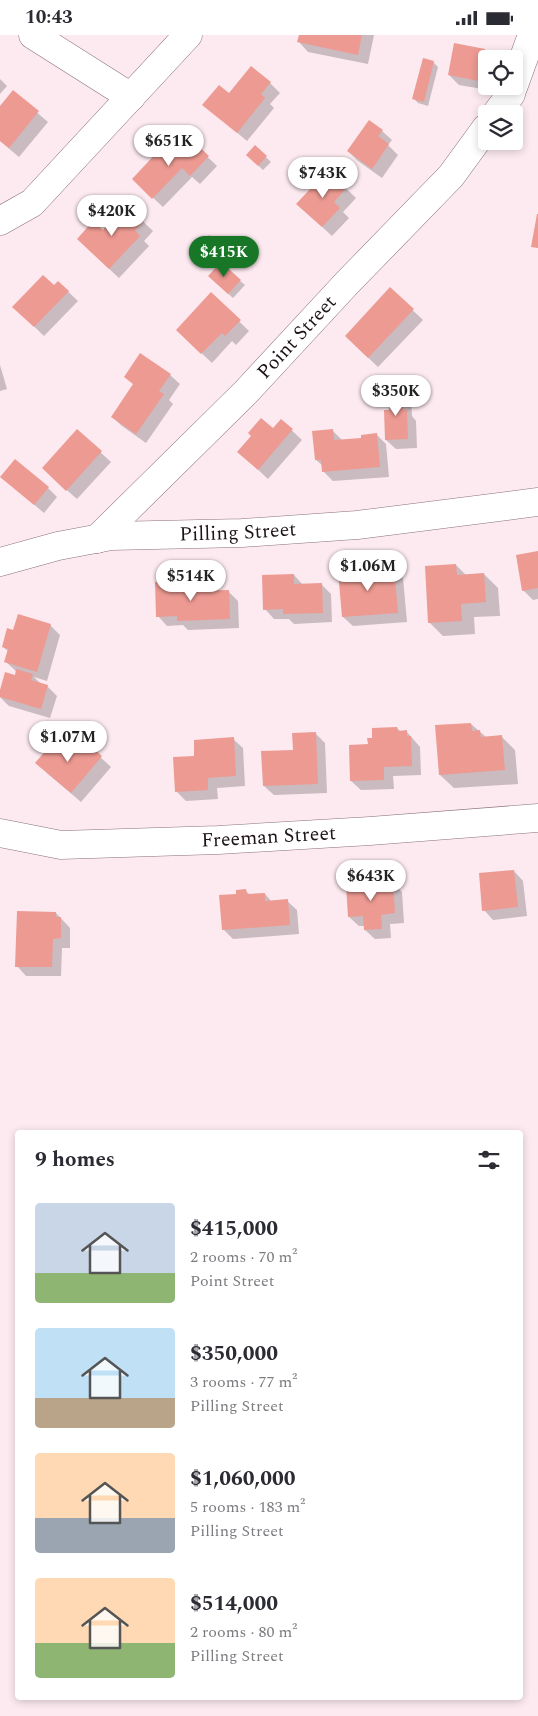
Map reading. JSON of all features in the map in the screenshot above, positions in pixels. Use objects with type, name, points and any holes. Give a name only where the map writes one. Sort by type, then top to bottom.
[{"type":"street","points":[[33,35],[131,97]]},
{"type":"street","points":[[0,221],[32,203],[188,35]]},
{"type":"street","points":[[523,60],[532,35]]},
{"type":"street","name":"Point Street","points":[[97,539],[246,392],[354,276],[452,176],[478,139]]},
{"type":"street","name":"Pilling Street","points":[[0,562],[58,546],[110,536],[242,533],[357,525],[538,502]]},
{"type":"street","name":"Freeman Street","points":[[0,833],[60,845],[228,839],[370,831],[538,818]]},
{"type":"building","points":[[299,35],[362,35],[358,55],[297,42]]},
{"type":"building","points":[[454,43],[485,49],[478,50],[478,81],[448,75]]},
{"type":"building","points":[[423,58],[434,61],[424,102],[412,99]]},
{"type":"building","points":[[251,66],[271,82],[261,94],[265,98],[237,133],[202,105],[219,85],[229,93]]},
{"type":"building","points":[[13,90],[39,111],[9,148],[0,141],[0,106]]},
{"type":"building","points":[[369,120],[383,130],[378,136],[389,144],[372,169],[347,151]]},
{"type":"building","points":[[189,137],[209,156],[190,176],[182,168],[152,199],[132,179],[162,147],[171,156]]},
{"type":"building","points":[[255,145],[267,156],[258,166],[246,155]]},
{"type":"building","points":[[328,170],[347,187],[334,202],[340,208],[322,227],[296,204]]},
{"type":"building","points":[[127,204],[144,221],[135,230],[140,236],[109,269],[77,239],[93,221],[103,230]]},
{"type":"building","points":[[538,214],[538,248],[531,247]]},
{"type":"building","points":[[209,235],[221,244],[210,258],[199,249]]},
{"type":"building","points":[[221,262],[241,280],[228,294],[208,276]]},
{"type":"building","points":[[43,275],[54,285],[58,281],[69,291],[34,327],[12,307]]},
{"type":"building","points":[[390,287],[414,309],[368,358],[345,336]]},
{"type":"building","points":[[211,292],[241,320],[225,336],[222,333],[201,354],[176,330]]},
{"type":"building","points":[[140,353],[171,374],[159,391],[164,394],[136,434],[111,417],[133,384],[124,377]]},
{"type":"building","points":[[389,389],[402,389],[403,410],[407,410],[408,439],[385,440],[384,410],[389,410]]},
{"type":"building","points":[[261,418],[273,428],[281,419],[293,429],[258,470],[237,452],[251,436],[248,433]]},
{"type":"building","points":[[77,429],[102,451],[66,491],[42,468]]},
{"type":"building","points":[[333,429],[334,440],[361,438],[361,435],[377,433],[380,467],[322,472],[321,460],[315,460],[312,431]]},
{"type":"building","points":[[15,459],[49,487],[34,505],[0,477]]},
{"type":"building","points":[[538,551],[538,588],[522,591],[516,555]]},
{"type":"building","points":[[456,564],[457,575],[484,573],[486,602],[461,604],[462,621],[428,623],[425,566]]},
{"type":"building","points":[[394,567],[398,613],[342,617],[338,571]]},
{"type":"building","points":[[294,574],[294,584],[322,583],[323,613],[283,614],[283,609],[263,610],[262,575]]},
{"type":"building","points":[[187,580],[188,591],[229,590],[230,619],[177,621],[177,616],[156,617],[155,582]]},
{"type":"building","points":[[18,614],[51,624],[37,672],[4,662],[8,649],[2,647],[7,628],[13,630]]},
{"type":"building","points":[[16,669],[33,674],[31,680],[48,685],[41,709],[0,697],[5,672],[15,675]]},
{"type":"building","points":[[471,723],[472,731],[480,730],[481,737],[502,735],[505,770],[439,775],[435,725]]},
{"type":"building","points":[[397,727],[398,731],[407,730],[407,736],[411,736],[412,766],[384,767],[384,780],[350,781],[349,745],[368,744],[367,738],[372,738],[372,728]]},
{"type":"building","points":[[316,732],[318,784],[263,786],[261,751],[293,750],[292,733]]},
{"type":"building","points":[[59,735],[78,751],[86,742],[102,756],[71,793],[35,763]]},
{"type":"building","points":[[234,737],[236,776],[208,778],[208,790],[175,792],[173,757],[194,756],[194,740]]},
{"type":"building","points":[[514,870],[518,907],[482,911],[479,873]]},
{"type":"building","points":[[393,881],[395,913],[381,915],[382,929],[364,930],[363,916],[348,917],[346,885]]},
{"type":"building","points":[[246,889],[247,894],[265,893],[265,901],[288,899],[290,925],[222,930],[219,895],[236,894],[236,890]]},
{"type":"building","points":[[17,911],[56,912],[56,917],[61,917],[61,938],[53,939],[52,967],[15,967]]}]
